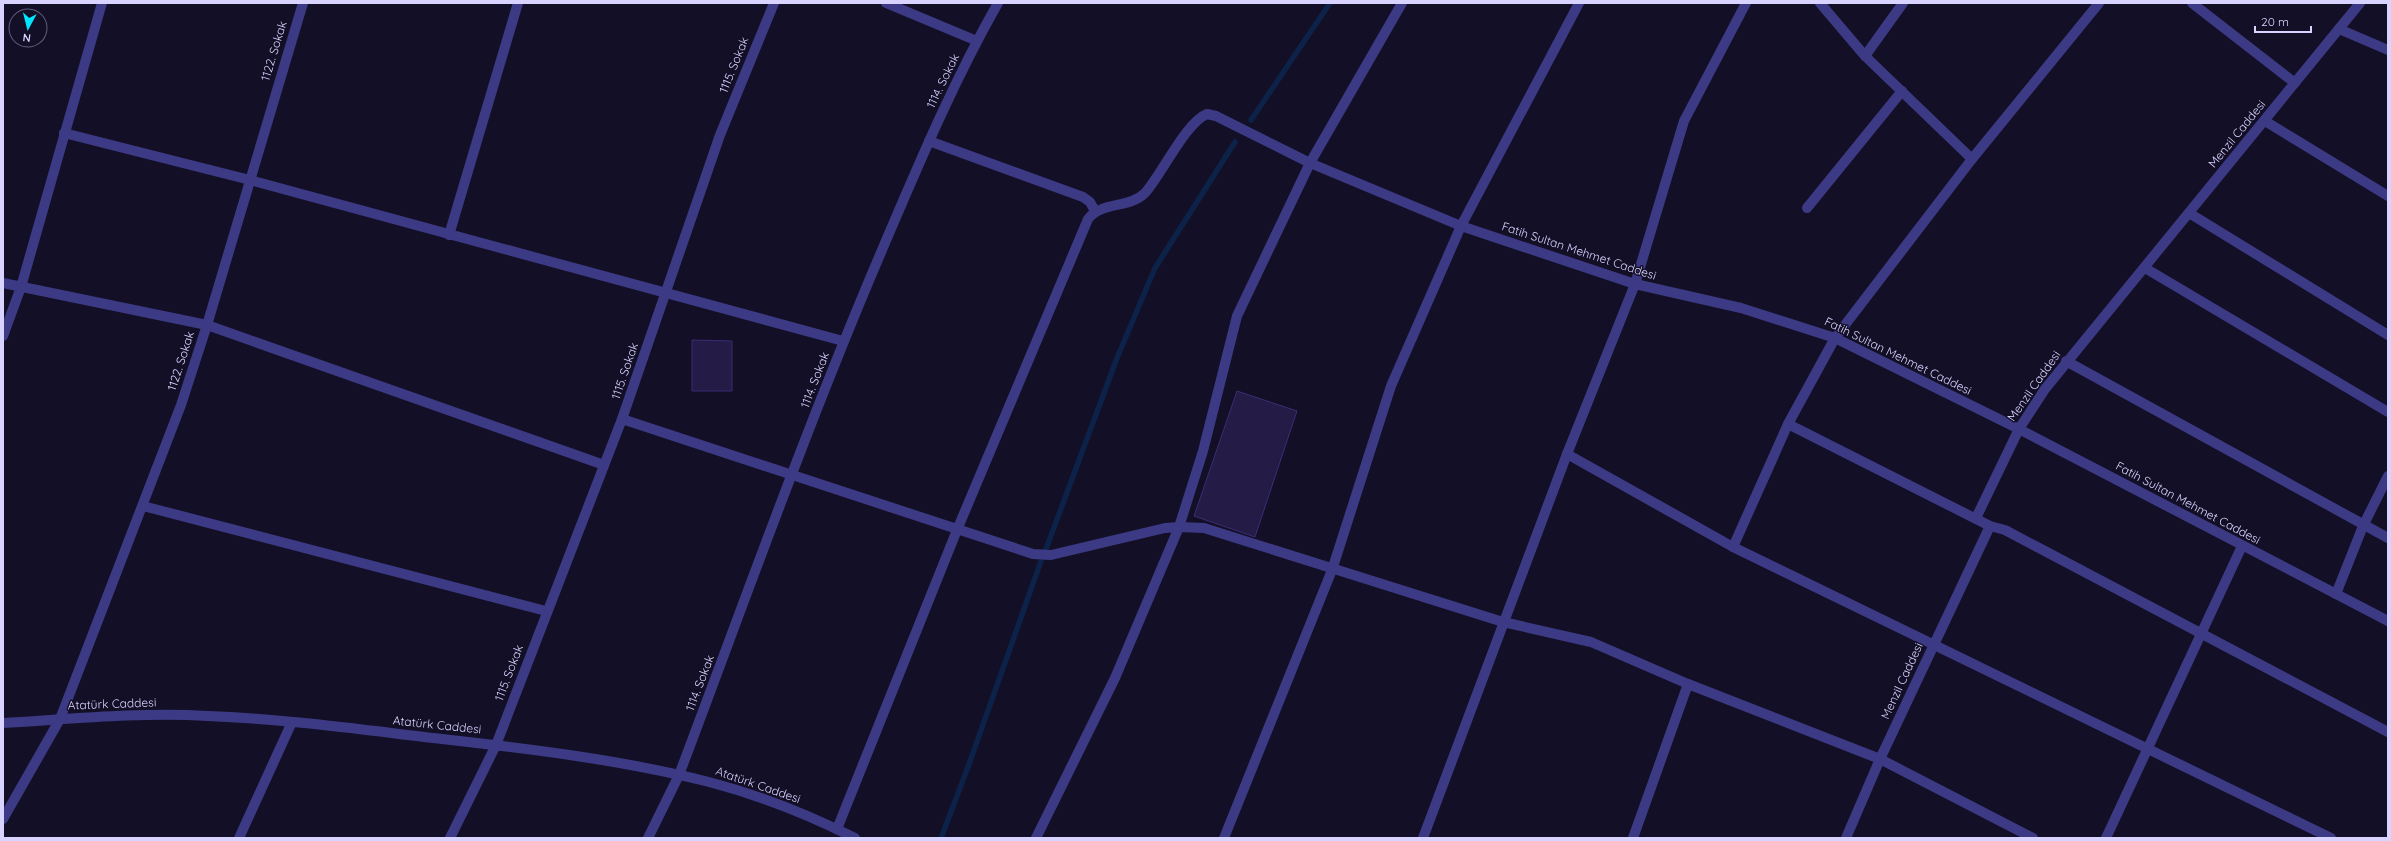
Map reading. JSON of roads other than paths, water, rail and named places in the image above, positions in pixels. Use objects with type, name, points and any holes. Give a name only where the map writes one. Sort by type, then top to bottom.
[{"type":"street","points":[[3,336],[20,287],[102,3]]},
{"type":"street","name":"1122. Sokak","points":[[3,819],[60,719],[143,506],[180,405],[207,325],[303,3]]},
{"type":"street","points":[[449,234],[518,3]]},
{"type":"street","name":"1115. Sokak","points":[[450,838],[496,745],[546,611],[622,419],[720,135],[774,3]]},
{"type":"street","points":[[886,3],[977,41]]},
{"type":"street","name":"1114. Sokak","points":[[648,838],[679,775],[843,341],[929,141],[977,41],[998,3]]},
{"type":"street","points":[[1036,838],[1115,678],[1179,527],[1203,451],[1237,316],[1310,163],[1402,3]]},
{"type":"street","points":[[1224,838],[1332,570],[1391,386],[1461,226],[1579,3]]},
{"type":"street","points":[[1423,838],[1567,454],[1635,284],[1684,121],[1746,3]]},
{"type":"street","points":[[1820,3],[1864,56],[1972,159]]},
{"type":"street","points":[[1864,56],[1903,3]]},
{"type":"street","points":[[1733,547],[1788,424],[1835,338],[1972,159],[2099,3]]},
{"type":"street","points":[[2192,3],[2295,83]]},
{"type":"street","name":"Menzil Caddesi","points":[[1976,518],[2019,429],[2066,361],[2145,268],[2360,3]]},
{"type":"street","points":[[2339,29],[2388,50]]},
{"type":"street","points":[[1807,208],[1902,91]]},
{"type":"street","name":"Fatih Sultan Mehmet Caddesi","points":[[1095,211],[1130,202],[1143,194],[1155,181],[1194,122],[1207,114],[1216,116],[1310,163],[1461,226],[1635,284],[1741,308],[1835,338],[2019,429],[2388,621]]},
{"type":"street","points":[[2265,120],[2388,196]]},
{"type":"street","points":[[64,133],[250,180],[665,294],[843,341]]},
{"type":"street","points":[[837,829],[957,530],[1086,225],[1095,211],[1090,202],[1083,197],[929,141]]},
{"type":"street","points":[[2189,213],[2388,335]]},
{"type":"street","points":[[2145,268],[2388,412]]},
{"type":"street","points":[[3,283],[207,325],[604,465]]},
{"type":"street","points":[[2066,361],[2363,526],[2388,538]]},
{"type":"street","points":[[622,419],[792,477],[1039,555],[1051,555],[1179,527],[1204,528],[1332,570],[1503,622],[1591,642],[1688,684],[1880,759],[2033,838]]},
{"type":"street","points":[[1788,424],[1990,526],[2005,530],[2201,632],[2388,732]]},
{"type":"street","points":[[1567,454],[1733,547],[1933,645],[2147,747],[2331,838]]},
{"type":"street","points":[[2336,594],[2363,526],[2388,476]]},
{"type":"street","points":[[143,506],[546,611]]},
{"type":"street","name":"Menzil Caddesi","points":[[1846,838],[1880,759],[1990,526]]},
{"type":"street","points":[[2106,838],[2147,747],[2242,546]]},
{"type":"street","points":[[1633,838],[1688,684]]},
{"type":"street","name":"Atatürk Caddesi","points":[[3,723],[60,719],[206,715],[292,722],[496,745],[631,765],[710,782],[763,799],[853,837]]},
{"type":"street","points":[[239,838],[292,722]]},
{"type":"waterway","points":[[1251,120],[1330,3]]},
{"type":"waterway","points":[[1046,549],[1117,358],[1155,268],[1235,142]]},
{"type":"waterway","points":[[941,838],[968,767],[1041,561]]}]
